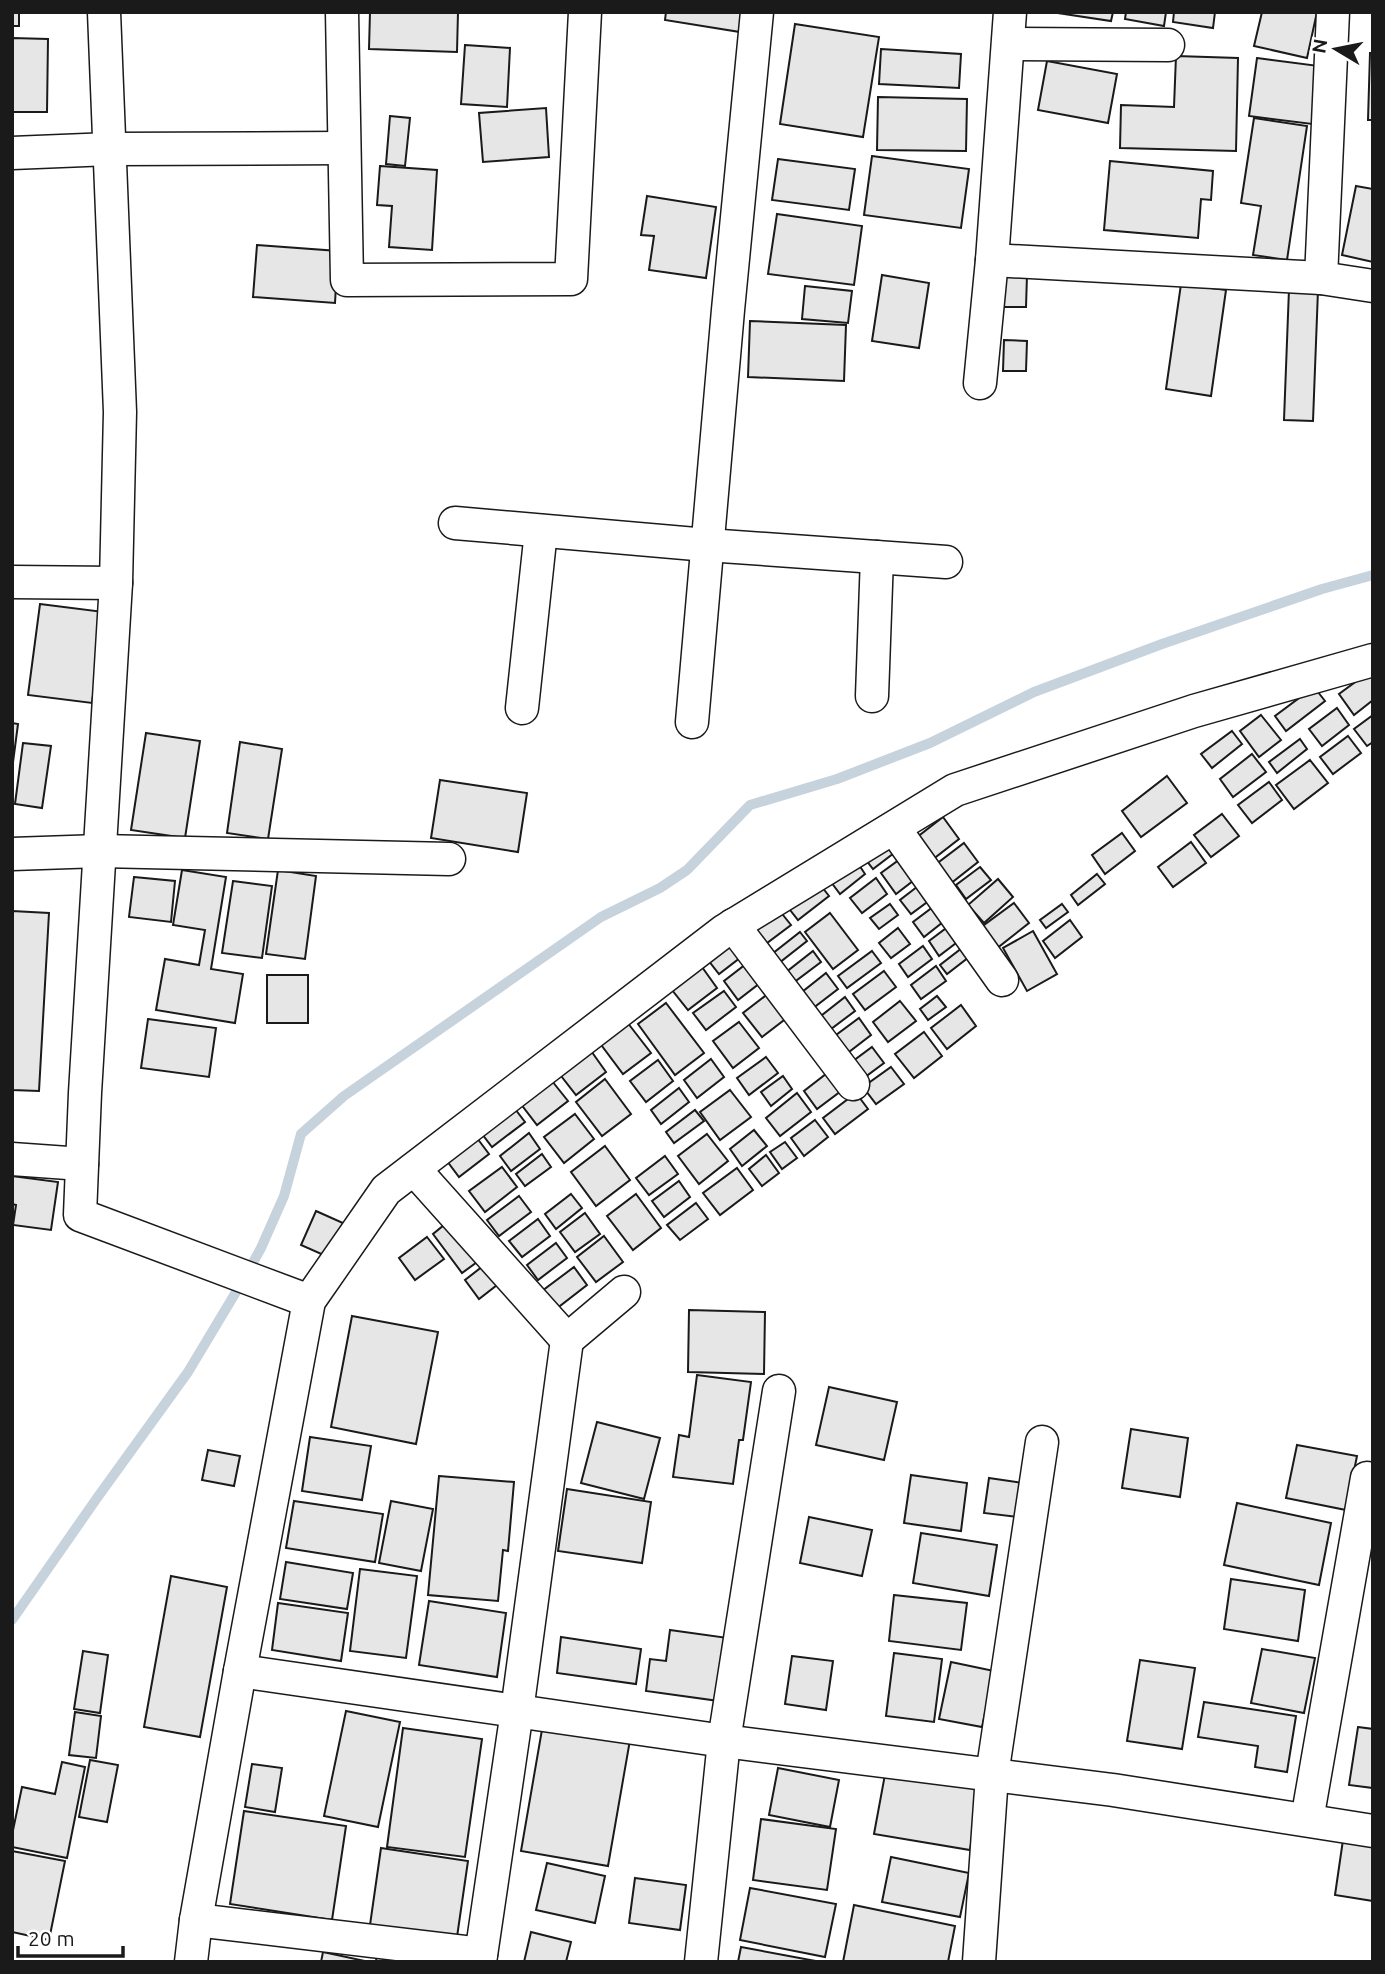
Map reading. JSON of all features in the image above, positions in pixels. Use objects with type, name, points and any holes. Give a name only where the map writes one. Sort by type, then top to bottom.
[{"type":"street","points":[[104,12],[121,412],[116,583],[80,1215],[309,1301]]},
{"type":"street","points":[[342,12],[347,280],[571,279],[585,12]]},
{"type":"street","points":[[692,722],[757,12]]},
{"type":"street","points":[[980,383],[1010,12]]},
{"type":"street","points":[[1321,278],[1333,12]]},
{"type":"street","points":[[1009,44],[1168,45]]},
{"type":"street","points":[[12,153],[110,149],[344,148]]},
{"type":"street","points":[[992,260],[1321,278],[1373,286]]},
{"type":"street","points":[[455,523],[946,562]]},
{"type":"street","points":[[522,708],[541,531]]},
{"type":"street","points":[[872,696],[877,557]]},
{"type":"street","points":[[12,582],[116,583]]},
{"type":"street","points":[[191,1962],[240,1671],[309,1301],[386,1190],[733,925],[956,790],[1194,710],[1373,660]]},
{"type":"street","points":[[894,828],[1002,980]]},
{"type":"street","points":[[12,854],[100,851],[449,859]]},
{"type":"street","points":[[733,925],[853,1084]]},
{"type":"street","points":[[12,1159],[82,1164]]},
{"type":"street","points":[[414,1169],[567,1340]]},
{"type":"street","points":[[196,1920],[481,1958],[567,1340],[624,1292]]},
{"type":"street","points":[[701,1962],[724,1741],[779,1391]]},
{"type":"street","points":[[979,1962],[992,1775],[1042,1442]]},
{"type":"street","points":[[1307,1821],[1367,1478]]},
{"type":"street","points":[[240,1671],[724,1741],[1113,1790],[1373,1831]]},
{"type":"building","points":[[12,12],[19,12],[19,26],[12,26]]},
{"type":"building","points":[[370,12],[458,12],[457,52],[369,49]]},
{"type":"building","points":[[666,12],[742,12],[740,32],[665,20]]},
{"type":"building","points":[[1051,12],[1113,12],[1111,21]]},
{"type":"building","points":[[1126,12],[1166,12],[1164,26],[1125,19]]},
{"type":"building","points":[[1174,12],[1215,12],[1213,28],[1173,22]]},
{"type":"building","points":[[1262,12],[1317,12],[1307,58],[1254,46]]},
{"type":"building","points":[[795,24],[879,37],[863,137],[780,124]]},
{"type":"building","points":[[12,38],[48,39],[47,112],[12,112]]},
{"type":"building","points":[[465,45],[510,48],[507,107],[461,104]]},
{"type":"building","points":[[881,49],[961,54],[959,88],[879,84]]},
{"type":"building","points":[[1370,53],[1373,53],[1373,120],[1368,120]]},
{"type":"building","points":[[1176,56],[1238,58],[1236,151],[1120,148],[1121,105],[1174,107]]},
{"type":"building","points":[[1257,58],[1319,66],[1312,124],[1249,116]]},
{"type":"building","points":[[1047,61],[1117,74],[1108,123],[1038,110]]},
{"type":"building","points":[[878,97],[967,99],[966,151],[877,150]]},
{"type":"building","points":[[546,108],[549,157],[483,162],[479,113]]},
{"type":"building","points":[[390,116],[410,118],[405,166],[386,164]]},
{"type":"building","points":[[1254,118],[1307,126],[1287,260],[1253,255],[1261,206],[1241,203]]},
{"type":"building","points":[[872,156],[969,169],[961,228],[864,215]]},
{"type":"building","points":[[778,159],[855,169],[849,210],[772,200]]},
{"type":"building","points":[[1110,161],[1213,171],[1211,200],[1201,199],[1198,238],[1104,230]]},
{"type":"building","points":[[380,166],[437,170],[432,250],[389,247],[392,206],[377,205]]},
{"type":"building","points":[[1356,186],[1373,189],[1373,262],[1342,255]]},
{"type":"building","points":[[647,196],[716,207],[706,278],[649,270],[654,236],[641,235]]},
{"type":"building","points":[[777,214],[862,226],[854,285],[768,274]]},
{"type":"building","points":[[257,245],[338,251],[335,303],[253,297]]},
{"type":"building","points":[[882,275],[929,283],[919,348],[872,341]]},
{"type":"building","points":[[1001,275],[1027,275],[1026,307],[1000,307]]},
{"type":"building","points":[[1181,284],[1226,290],[1211,396],[1166,389]]},
{"type":"building","points":[[805,286],[852,291],[848,323],[802,319]]},
{"type":"building","points":[[1289,289],[1318,290],[1313,421],[1284,420]]},
{"type":"building","points":[[750,321],[846,325],[844,381],[748,377]]},
{"type":"building","points":[[1004,340],[1027,341],[1026,371],[1003,371]]},
{"type":"building","points":[[40,604],[104,612],[92,703],[28,695]]},
{"type":"building","points":[[1369,672],[1373,678],[1373,700],[1354,715],[1339,694]]},
{"type":"building","points":[[1314,687],[1325,701],[1286,731],[1275,716]]},
{"type":"building","points":[[1337,708],[1349,725],[1322,746],[1309,729]]},
{"type":"building","points":[[1261,715],[1281,740],[1259,757],[1240,731]]},
{"type":"building","points":[[1373,715],[1373,742],[1367,746],[1354,729]]},
{"type":"building","points":[[12,723],[18,724],[12,770]]},
{"type":"building","points":[[1232,731],[1242,744],[1212,768],[1201,754]]},
{"type":"building","points":[[146,733],[200,741],[185,838],[131,830]]},
{"type":"building","points":[[1348,736],[1361,753],[1333,774],[1320,757]]},
{"type":"building","points":[[1300,739],[1307,749],[1277,773],[1269,762]]},
{"type":"building","points":[[240,742],[282,749],[268,839],[227,833]]},
{"type":"building","points":[[23,743],[51,746],[42,808],[15,804]]},
{"type":"building","points":[[1252,754],[1266,772],[1233,797],[1220,779]]},
{"type":"building","points":[[1310,760],[1328,783],[1294,809],[1276,785]]},
{"type":"building","points":[[1167,776],[1187,803],[1141,837],[1122,811]]},
{"type":"building","points":[[440,780],[527,793],[518,852],[431,838]]},
{"type":"building","points":[[1269,782],[1282,800],[1252,823],[1238,805]]},
{"type":"building","points":[[1222,814],[1239,836],[1211,857],[1194,835]]},
{"type":"building","points":[[943,817],[959,839],[932,860],[916,838]]},
{"type":"building","points":[[1122,833],[1135,851],[1105,874],[1092,855]]},
{"type":"building","points":[[884,839],[894,853],[873,869],[863,856]]},
{"type":"building","points":[[1191,842],[1206,863],[1173,887],[1158,867]]},
{"type":"building","points":[[964,843],[978,862],[950,884],[935,865]]},
{"type":"building","points":[[903,857],[918,877],[896,894],[881,873]]},
{"type":"building","points":[[857,862],[865,874],[840,894],[831,882]]},
{"type":"building","points":[[980,867],[991,880],[966,899],[956,885]]},
{"type":"building","points":[[182,870],[226,877],[211,969],[243,974],[235,1023],[156,1010],[165,959],[199,965],[205,930],[173,925]]},
{"type":"building","points":[[278,870],[316,876],[305,959],[266,954]]},
{"type":"building","points":[[1097,874],[1105,884],[1078,905],[1071,895]]},
{"type":"building","points":[[134,877],[175,881],[171,922],[129,917]]},
{"type":"building","points":[[815,878],[829,896],[798,920],[783,901]]},
{"type":"building","points":[[876,878],[887,894],[862,913],[850,898]]},
{"type":"building","points":[[998,879],[1013,897],[984,923],[968,905]]},
{"type":"building","points":[[233,881],[272,886],[262,958],[222,953]]},
{"type":"building","points":[[922,883],[934,897],[911,914],[900,900]]},
{"type":"building","points":[[1014,903],[1029,923],[996,949],[980,928]]},
{"type":"building","points":[[890,904],[898,915],[879,929],[870,918]]},
{"type":"building","points":[[937,904],[948,918],[924,937],[913,922]]},
{"type":"building","points":[[1062,904],[1068,912],[1046,928],[1040,920]]},
{"type":"building","points":[[779,910],[791,925],[763,946],[751,931]]},
{"type":"building","points":[[12,911],[49,913],[39,1091],[12,1090]]},
{"type":"building","points":[[830,913],[858,950],[833,969],[805,932]]},
{"type":"building","points":[[1070,920],[1082,937],[1055,958],[1043,941]]},
{"type":"building","points":[[949,926],[960,940],[939,956],[929,941]]},
{"type":"building","points":[[898,928],[910,944],[891,958],[879,943]]},
{"type":"building","points":[[1033,931],[1057,974],[1027,991],[1003,948]]},
{"type":"building","points":[[800,932],[807,941],[779,963],[772,954]]},
{"type":"building","points":[[734,940],[745,954],[719,974],[708,960]]},
{"type":"building","points":[[923,946],[932,959],[908,977],[899,964]]},
{"type":"building","points":[[962,948],[969,957],[947,974],[940,965]]},
{"type":"building","points":[[813,951],[821,962],[793,983],[785,973]]},
{"type":"building","points":[[872,951],[881,963],[847,988],[838,976]]},
{"type":"building","points":[[746,964],[760,983],[738,1000],[724,981]]},
{"type":"building","points":[[936,966],[946,981],[921,999],[911,985]]},
{"type":"building","points":[[702,967],[717,988],[688,1010],[672,990]]},
{"type":"building","points":[[884,971],[896,987],[865,1010],[853,994]]},
{"type":"building","points":[[826,973],[838,989],[808,1012],[797,996]]},
{"type":"building","points":[[267,975],[308,975],[308,1023],[267,1023]]},
{"type":"building","points":[[724,991],[736,1007],[706,1030],[693,1013]]},
{"type":"building","points":[[769,993],[788,1017],[762,1037],[743,1013]]},
{"type":"building","points":[[937,996],[946,1007],[928,1020],[920,1009]]},
{"type":"building","points":[[845,997],[855,1011],[827,1032],[817,1019]]},
{"type":"building","points":[[900,1001],[916,1021],[888,1042],[873,1022]]},
{"type":"building","points":[[666,1003],[704,1053],[675,1075],[638,1024]]},
{"type":"building","points":[[961,1005],[976,1026],[947,1049],[931,1028]]},
{"type":"building","points":[[859,1018],[871,1035],[845,1055],[832,1038]]},
{"type":"building","points":[[148,1019],[216,1028],[209,1077],[141,1068]]},
{"type":"building","points":[[627,1022],[651,1053],[623,1074],[599,1042]]},
{"type":"building","points":[[739,1022],[759,1048],[733,1068],[713,1041]]},
{"type":"building","points":[[924,1032],[942,1056],[914,1078],[895,1054]]},
{"type":"building","points":[[872,1047],[884,1063],[861,1080],[849,1064]]},
{"type":"building","points":[[589,1048],[606,1072],[576,1095],[558,1072]]},
{"type":"building","points":[[766,1057],[778,1073],[749,1095],[737,1078]]},
{"type":"building","points":[[711,1059],[724,1077],[697,1098],[684,1080]]},
{"type":"building","points":[[658,1060],[673,1081],[646,1102],[630,1081]]},
{"type":"building","points":[[835,1067],[849,1085],[817,1109],[804,1091]]},
{"type":"building","points":[[891,1067],[904,1084],[876,1104],[863,1087]]},
{"type":"building","points":[[548,1076],[568,1101],[537,1125],[517,1099]]},
{"type":"building","points":[[783,1076],[792,1089],[771,1106],[761,1092]]},
{"type":"building","points":[[605,1079],[631,1114],[602,1136],[576,1102]]},
{"type":"building","points":[[679,1088],[689,1102],[661,1124],[651,1110]]},
{"type":"building","points":[[730,1090],[751,1117],[720,1140],[700,1112]]},
{"type":"building","points":[[797,1093],[811,1112],[780,1136],[766,1118]]},
{"type":"building","points":[[856,1093],[868,1109],[835,1134],[823,1118]]},
{"type":"building","points":[[512,1105],[525,1122],[492,1147],[479,1130]]},
{"type":"building","points":[[695,1110],[704,1121],[674,1143],[666,1132]]},
{"type":"building","points":[[575,1114],[594,1139],[564,1163],[544,1137]]},
{"type":"building","points":[[815,1120],[828,1137],[804,1156],[791,1138]]},
{"type":"building","points":[[754,1130],[767,1146],[742,1166],[730,1149]]},
{"type":"building","points":[[529,1133],[540,1149],[511,1171],[500,1156]]},
{"type":"building","points":[[707,1134],[728,1161],[699,1184],[678,1156]]},
{"type":"building","points":[[477,1138],[489,1154],[459,1177],[447,1161]]},
{"type":"building","points":[[785,1142],[797,1158],[782,1169],[770,1152]]},
{"type":"building","points":[[605,1146],[630,1180],[596,1206],[571,1172]]},
{"type":"building","points":[[542,1154],[551,1167],[525,1186],[516,1174]]},
{"type":"building","points":[[766,1155],[779,1173],[762,1186],[749,1169]]},
{"type":"building","points":[[665,1156],[678,1174],[649,1195],[636,1178]]},
{"type":"building","points":[[502,1167],[517,1187],[485,1212],[469,1191]]},
{"type":"building","points":[[737,1168],[753,1190],[720,1215],[703,1193]]},
{"type":"building","points":[[12,1176],[58,1182],[51,1230],[13,1225],[16,1205],[12,1204]]},
{"type":"building","points":[[679,1181],[690,1197],[664,1217],[652,1201]]},
{"type":"building","points":[[571,1194],[582,1208],[556,1229],[545,1214]]},
{"type":"building","points":[[636,1194],[661,1228],[633,1250],[607,1216]]},
{"type":"building","points":[[519,1196],[531,1212],[499,1236],[487,1220]]},
{"type":"building","points":[[696,1203],[708,1219],[680,1240],[667,1225]]},
{"type":"building","points":[[316,1211],[343,1223],[328,1257],[301,1245]]},
{"type":"building","points":[[585,1213],[600,1234],[575,1252],[560,1232]]},
{"type":"building","points":[[454,1217],[484,1257],[462,1273],[433,1234]]},
{"type":"building","points":[[538,1219],[550,1236],[522,1257],[509,1241]]},
{"type":"building","points":[[604,1236],[623,1262],[596,1282],[577,1257]]},
{"type":"building","points":[[427,1237],[444,1259],[415,1280],[399,1258]]},
{"type":"building","points":[[556,1243],[567,1258],[538,1280],[527,1265]]},
{"type":"building","points":[[492,1259],[506,1278],[479,1299],[465,1280]]},
{"type":"building","points":[[574,1267],[587,1285],[556,1309],[542,1291]]},
{"type":"building","points":[[689,1310],[765,1312],[764,1374],[688,1372]]},
{"type":"building","points":[[352,1316],[438,1332],[416,1444],[331,1427]]},
{"type":"building","points":[[697,1375],[751,1382],[743,1440],[739,1440],[733,1484],[673,1477],[679,1435],[689,1437]]},
{"type":"building","points":[[829,1387],[897,1402],[884,1460],[816,1445]]},
{"type":"building","points":[[597,1422],[660,1438],[644,1499],[581,1483]]},
{"type":"building","points":[[1131,1429],[1188,1438],[1180,1497],[1122,1488]]},
{"type":"building","points":[[310,1437],[371,1446],[362,1500],[302,1491]]},
{"type":"building","points":[[1297,1445],[1357,1456],[1346,1510],[1286,1498]]},
{"type":"building","points":[[208,1450],[240,1456],[234,1486],[202,1480]]},
{"type":"building","points":[[911,1475],[967,1483],[961,1531],[904,1523]]},
{"type":"building","points":[[439,1476],[514,1482],[508,1551],[503,1550],[498,1601],[428,1595]]},
{"type":"building","points":[[989,1478],[1023,1483],[1018,1517],[984,1513]]},
{"type":"building","points":[[567,1489],[651,1502],[642,1563],[558,1551]]},
{"type":"building","points":[[294,1501],[383,1514],[375,1562],[286,1548]]},
{"type":"building","points":[[391,1501],[433,1509],[421,1571],[379,1563]]},
{"type":"building","points":[[1237,1503],[1331,1523],[1319,1585],[1224,1565]]},
{"type":"building","points":[[809,1517],[872,1530],[862,1576],[800,1563]]},
{"type":"building","points":[[921,1533],[997,1545],[989,1596],[913,1583]]},
{"type":"building","points":[[286,1562],[353,1573],[347,1609],[280,1599]]},
{"type":"building","points":[[360,1569],[417,1576],[406,1658],[350,1651]]},
{"type":"building","points":[[171,1576],[227,1587],[200,1737],[144,1727]]},
{"type":"building","points":[[1231,1579],[1305,1590],[1298,1641],[1224,1629]]},
{"type":"building","points":[[894,1595],[967,1603],[961,1650],[889,1641]]},
{"type":"building","points":[[429,1601],[506,1613],[497,1677],[419,1665]]},
{"type":"building","points":[[278,1603],[348,1613],[341,1661],[272,1650]]},
{"type":"building","points":[[670,1630],[728,1638],[719,1701],[646,1691],[650,1659],[666,1661]]},
{"type":"building","points":[[561,1637],[641,1649],[636,1684],[557,1673]]},
{"type":"building","points":[[1262,1649],[1315,1658],[1304,1713],[1251,1703]]},
{"type":"building","points":[[83,1651],[108,1655],[100,1713],[74,1709]]},
{"type":"building","points":[[894,1653],[942,1659],[934,1722],[886,1716]]},
{"type":"building","points":[[792,1656],[833,1661],[826,1710],[785,1704]]},
{"type":"building","points":[[1140,1660],[1195,1668],[1182,1749],[1127,1741]]},
{"type":"building","points":[[951,1662],[994,1671],[982,1727],[939,1719]]},
{"type":"building","points":[[1204,1702],[1296,1716],[1287,1772],[1255,1767],[1258,1746],[1198,1737]]},
{"type":"building","points":[[346,1711],[400,1722],[378,1827],[324,1816]]},
{"type":"building","points":[[75,1712],[101,1716],[96,1758],[69,1755]]},
{"type":"building","points":[[544,1718],[630,1740],[608,1866],[521,1851]]},
{"type":"building","points":[[1358,1727],[1373,1729],[1373,1788],[1349,1785]]},
{"type":"building","points":[[403,1728],[482,1739],[465,1857],[387,1847]]},
{"type":"building","points":[[90,1760],[118,1765],[107,1822],[79,1817]]},
{"type":"building","points":[[62,1762],[85,1767],[67,1858],[12,1847],[22,1787],[55,1794]]},
{"type":"building","points":[[252,1764],[282,1768],[275,1812],[245,1807]]},
{"type":"building","points":[[778,1768],[839,1780],[830,1827],[769,1815]]},
{"type":"building","points":[[886,1769],[981,1784],[970,1850],[874,1834]]},
{"type":"building","points":[[244,1811],[346,1826],[332,1920],[230,1904]]},
{"type":"building","points":[[761,1819],[836,1829],[827,1890],[753,1880]]},
{"type":"building","points":[[1344,1833],[1373,1837],[1373,1901],[1335,1895]]},
{"type":"building","points":[[381,1848],[468,1861],[457,1937],[370,1925]]},
{"type":"building","points":[[12,1851],[65,1861],[49,1940],[12,1932]]},
{"type":"building","points":[[891,1857],[969,1873],[960,1917],[882,1902]]},
{"type":"building","points":[[547,1863],[605,1876],[595,1923],[536,1910]]},
{"type":"building","points":[[635,1878],[686,1885],[680,1930],[629,1923]]},
{"type":"building","points":[[750,1888],[836,1904],[825,1957],[740,1940]]},
{"type":"building","points":[[854,1905],[955,1926],[948,1962],[843,1962]]},
{"type":"building","points":[[531,1932],[571,1942],[566,1962],[524,1962]]},
{"type":"building","points":[[741,1947],[821,1962],[738,1962]]},
{"type":"building","points":[[323,1952],[365,1961],[365,1962],[321,1962]]},
{"type":"building","points":[[377,1952],[435,1962],[376,1962]]},
{"type":"waterway","points":[[12,1620],[188,1372],[245,1277],[284,1196],[301,1134],[344,1096],[601,917],[660,888],[687,870],[750,805],[837,779],[930,743],[1034,692],[1162,644],[1322,589],[1373,575]]}]
